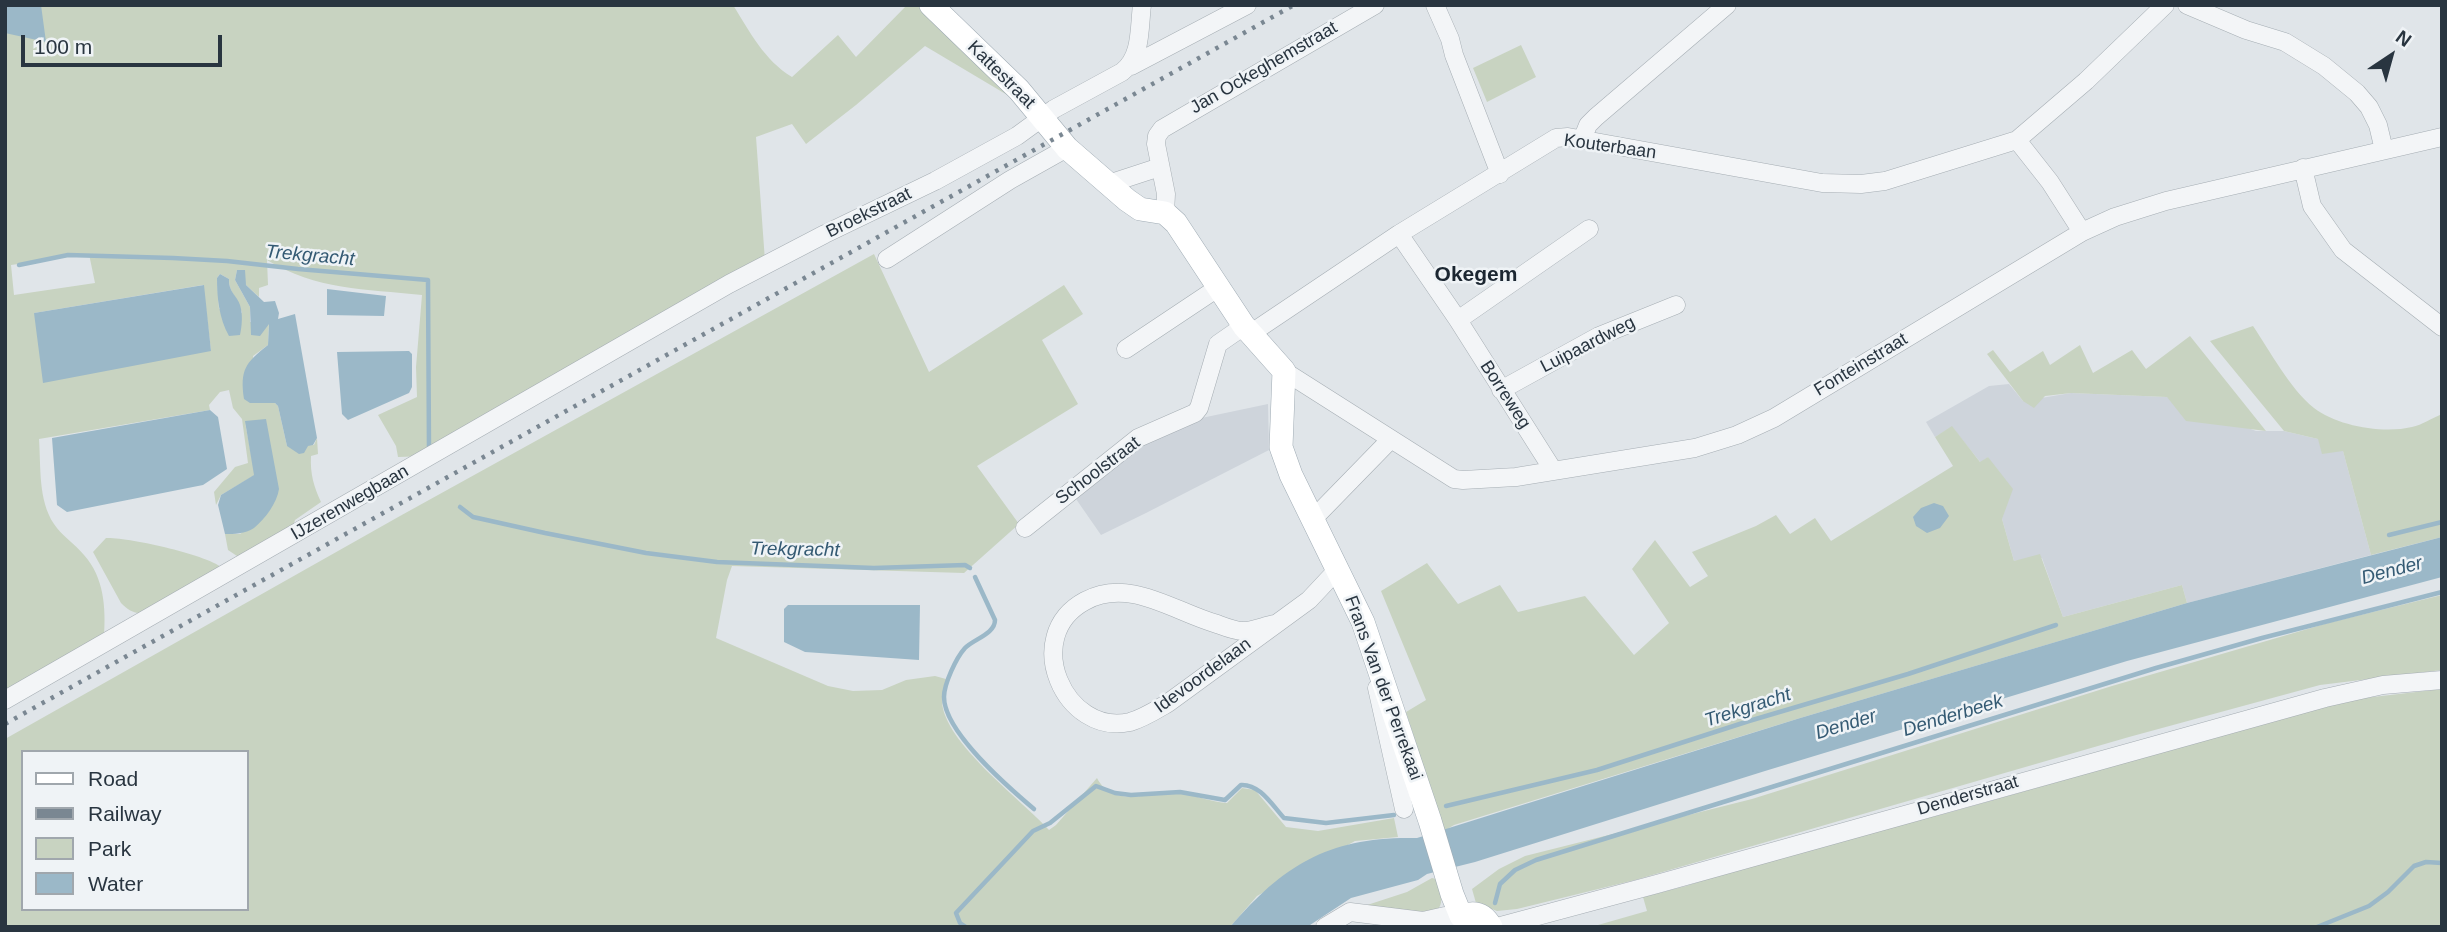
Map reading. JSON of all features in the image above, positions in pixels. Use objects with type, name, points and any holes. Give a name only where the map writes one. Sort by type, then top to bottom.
[{"type":"main road","name":"Kattestraat","points":[[931,5],[1019,90],[1068,148],[1108,184],[1140,209],[1165,213]]},
{"type":"main road","points":[[1165,213],[1176,223],[1247,330],[1284,371]]},
{"type":"main road","name":"Frans Van der Perrekaai","points":[[1284,371],[1281,447],[1291,475],[1363,622],[1430,821],[1450,886],[1457,921]]},
{"type":"main road","points":[[1457,921],[1470,913],[1479,914],[1491,927]]},
{"type":"street","points":[[1131,66],[1136,54],[1142,5]]},
{"type":"street","name":"Broekstraat","points":[[694,305],[769,263],[1017,136],[1054,108],[1247,5]]},
{"type":"street","name":"Jan Ockeghemstraat","points":[[1160,167],[1157,136],[1162,129],[1375,5]]},
{"type":"street","points":[[1435,5],[1500,174]]},
{"type":"street","points":[[1582,140],[1588,125],[1595,117],[1727,5]]},
{"type":"street","name":"Kouterbaan","points":[[1247,330],[1556,138],[1582,140],[1822,183],[1861,184],[1885,181],[2017,140],[2086,80],[2165,5]]},
{"type":"street","points":[[2187,5],[2246,30],[2285,42],[2324,66],[2357,93],[2369,107],[2378,125],[2384,150]]},
{"type":"street","name":"Fonteinstraat","points":[[1284,371],[1454,479],[1516,477],[1695,448],[1737,435],[1774,418],[2082,232],[2115,218],[2166,201],[2442,137]]},
{"type":"street","points":[[2017,140],[2050,182],[2082,232]]},
{"type":"street","points":[[887,258],[1010,180],[1068,148]]},
{"type":"street","points":[[1108,184],[1160,167],[1166,194],[1165,213]]},
{"type":"street","points":[[2303,168],[2312,205],[2343,250],[2442,327]]},
{"type":"street","points":[[1458,320],[1589,229]]},
{"type":"street","name":"Borreweg","points":[[1399,234],[1458,320],[1553,470]]},
{"type":"street","points":[[1126,349],[1219,287]]},
{"type":"street","name":"IJzerenwegbaan","points":[[5,700],[694,305]]},
{"type":"street","name":"Luipaardweg","points":[[1501,390],[1599,336],[1676,305]]},
{"type":"street","name":"Schoolstraat","points":[[1025,528],[1138,438],[1195,413],[1199,408],[1217,344],[1247,330]]},
{"type":"street","points":[[1313,519],[1391,439]]},
{"type":"street","name":"Idevoordelaan","points":[[1274,624],[1242,631],[1213,623],[1137,593],[1099,595],[1071,611],[1059,627],[1053,646],[1055,674],[1068,698],[1087,715],[1108,722],[1128,722],[1148,715],[1168,703],[1342,577]]},
{"type":"street","name":"Frans Van der Perrekaai","points":[[1379,671],[1376,691],[1404,809]]},
{"type":"street","name":"Denderstraat","points":[[1497,927],[2325,698],[2383,685],[2442,680]]},
{"type":"street","points":[[1325,927],[1350,912],[1423,921],[1445,916],[1457,921]]},
{"type":"shaded area","points":[[2009,384],[2023,401],[2071,393],[2167,397],[2256,431],[2284,431],[2318,439],[2343,451],[2371,555],[2187,603],[2182,585],[2063,617],[2042,558],[2014,561],[1988,457],[1981,463],[1952,427],[1935,437],[1926,422],[1989,386]]},
{"type":"shaded area","points":[[1268,404],[1269,450],[1146,513],[1101,535],[1076,499],[1157,434],[1192,420]]},
{"type":"green space","points":[[5,5],[733,5],[766,54],[792,77],[838,35],[856,57],[907,5],[921,5],[1014,99],[925,46],[806,144],[792,124],[756,137],[765,261],[427,456],[398,457],[396,446],[378,415],[417,397],[416,367],[422,295],[323,283],[285,270],[267,260],[268,285],[259,288],[259,297],[246,285],[237,270],[235,280],[250,307],[250,322],[269,322],[268,345],[253,356],[259,403],[275,403],[278,406],[287,446],[314,445],[317,438],[318,454],[311,456],[311,469],[321,502],[295,520],[292,530],[240,558],[228,550],[225,534],[240,534],[270,510],[245,422],[255,475],[221,495],[216,505],[214,492],[235,467],[248,463],[242,419],[233,408],[229,390],[220,392],[209,405],[210,410],[39,439],[45,505],[57,528],[84,555],[96,573],[104,604],[104,636],[5,697]],"holes":[[[89,254],[95,283],[14,295],[11,265]],[[220,274],[229,279],[230,288],[242,313],[219,309],[217,278]],[[203,285],[211,351],[34,314]]]},
{"type":"green space","points":[[1521,45],[1536,77],[1487,102],[1473,68]]},
{"type":"green space","points":[[874,254],[929,372],[1064,285],[1083,314],[1042,340],[1078,404],[977,466],[1019,524],[964,573],[732,566],[716,638],[828,686],[853,691],[882,690],[906,680],[935,676],[946,679],[942,701],[946,717],[955,734],[986,770],[1049,830],[1097,778],[1104,788],[1124,796],[1172,793],[1227,803],[1242,788],[1255,790],[1286,827],[1318,831],[1394,818],[1398,837],[1355,841],[1257,896],[1230,927],[5,927],[5,739],[400,516]]},
{"type":"green space","points":[[2253,326],[2297,391],[2314,408],[2335,420],[2388,430],[2420,425],[2442,414],[2442,537],[2371,555],[2343,451],[2322,454],[2318,439],[2284,431],[2210,341]]},
{"type":"green space","points":[[2190,336],[2266,431],[2186,421],[2167,397],[2071,393],[2045,396],[2034,408],[2023,401],[1987,354],[1993,350],[2010,372],[2043,351],[2050,365],[2080,345],[2093,373],[2132,350],[2146,369]]},
{"type":"green space","points":[[1952,426],[1980,462],[1988,457],[2013,489],[2002,519],[2014,561],[2040,554],[2063,617],[2182,585],[2187,603],[1797,719],[1454,825],[1444,831],[1406,712],[1426,700],[1381,591],[1427,563],[1458,604],[1500,585],[1518,612],[1585,596],[1634,655],[1669,623],[1632,569],[1655,540],[1690,587],[1708,576],[1692,552],[1776,515],[1790,534],[1815,518],[1831,541],[1953,466],[1935,437]]},
{"type":"green space","points":[[106,538],[132,540],[168,548],[202,558],[224,569],[144,613],[134,612],[121,603],[93,552]]},
{"type":"green space","points":[[2442,595],[2442,670],[2320,685],[2129,737],[1635,880],[1517,909],[1497,911],[1476,903],[1472,889],[1499,869],[1525,856],[1752,799],[2112,686],[2328,623]]},
{"type":"green space","points":[[2442,689],[2442,927],[1591,927],[1647,911],[1643,897],[1764,861],[1951,812],[2347,700]]},
{"type":"green space","points":[[1432,878],[1436,879],[1441,897],[1440,906],[1434,914],[1358,908],[1407,892]]},
{"type":"water","points":[[5,5],[41,5],[46,42],[5,33]]},
{"type":"water","points":[[237,270],[245,270],[246,285],[264,302],[275,301],[278,319],[295,314],[317,438],[304,453],[299,454],[287,446],[275,403],[250,403],[244,399],[243,381],[246,368],[268,345],[269,324],[260,336],[251,335],[250,307],[235,280]]},
{"type":"water","points":[[220,274],[229,279],[231,290],[240,305],[240,335],[229,336],[223,322],[217,293],[217,278]]},
{"type":"water","points":[[204,285],[211,351],[43,383],[34,313]]},
{"type":"water","points":[[327,289],[386,296],[384,316],[327,315]]},
{"type":"water","points":[[409,351],[412,354],[412,387],[409,393],[348,420],[342,414],[337,352]]},
{"type":"water","points":[[210,410],[218,417],[227,469],[203,485],[67,512],[57,505],[52,438]]},
{"type":"water","points":[[266,419],[279,489],[276,500],[254,528],[243,533],[225,534],[218,505],[221,495],[254,475],[245,421]]},
{"type":"water","points":[[1934,503],[1943,506],[1949,516],[1940,528],[1927,533],[1916,526],[1913,517],[1921,508]]},
{"type":"water","name":"Dender","points":[[2442,537],[2442,577],[2127,661],[1475,862],[1427,874],[1418,880],[1351,898],[1307,927],[1230,927],[1270,886],[1291,870],[1335,848],[1359,842],[1417,838],[1797,719],[2187,603]]},
{"type":"water","points":[[788,605],[920,605],[919,660],[805,652],[784,642],[784,609]]},
{"type":"waterway","name":"Trekgracht","points":[[19,265],[68,255],[173,258],[428,280],[429,451]]},
{"type":"waterway","name":"Trekgracht","points":[[460,507],[473,517],[545,533],[646,553],[717,562],[874,568],[965,565],[970,568]]},
{"type":"waterway","name":"Trekgracht","points":[[2389,535],[2442,522]]},
{"type":"waterway","name":"Trekgracht","points":[[975,577],[995,620],[994,625],[988,633],[965,648],[958,658],[948,678],[945,692],[947,711],[954,726],[979,758],[1034,809]]},
{"type":"waterway","name":"Denderbeek","points":[[1495,903],[1500,884],[1515,870],[1536,860],[2156,668],[2442,592]]},
{"type":"waterway","name":"Trekgracht","points":[[1446,806],[1597,770],[1908,674],[2056,625]]},
{"type":"waterway","name":"Trekgracht","points":[[966,927],[960,923],[956,913],[1033,831],[1050,823],[1096,786],[1131,795],[1180,792],[1225,800],[1241,785],[1260,792],[1284,818],[1326,823],[1394,815]]},
{"type":"waterway","points":[[2317,927],[2369,906],[2388,892],[2414,866],[2426,862],[2442,863]]},
{"type":"railway","points":[[5,724],[1294,5]]},
{"type":"district","name":"Okegem","points":[[1476,275]]}]
